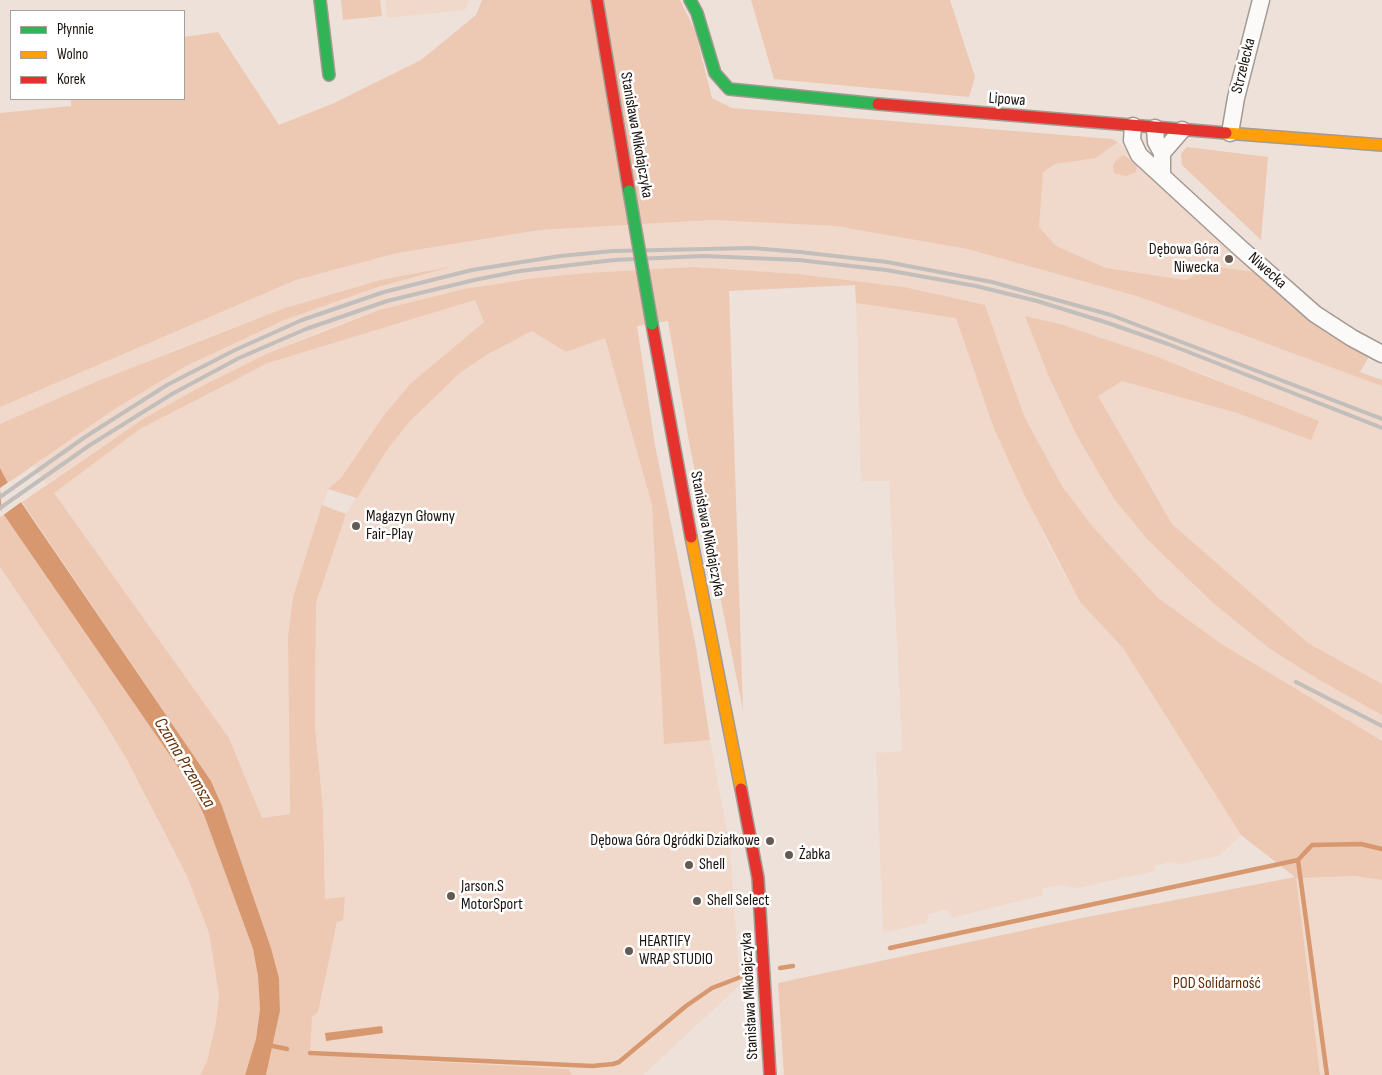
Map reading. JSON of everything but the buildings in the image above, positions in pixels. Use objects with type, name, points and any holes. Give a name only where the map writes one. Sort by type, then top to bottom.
[{"type":"street","points":[[320,0],[329,75]]},
{"type":"street","name":"Stanisława Mikołajczyka","points":[[597,0],[670,430],[758,878],[770,1075]]},
{"type":"street","name":"Lipowa","points":[[690,0],[697,13],[715,73],[729,89],[734,91],[815,100],[1382,145]]},
{"type":"street","name":"Strzelecka","points":[[1230,133],[1236,98],[1261,0]]},
{"type":"street","name":"Niwecka","points":[[1133,126],[1132,140],[1139,155],[1315,314],[1352,338],[1382,354]]},
{"type":"street","points":[[1155,128],[1156,142],[1162,153],[1162,174]]},
{"type":"street","points":[[1162,153],[1182,130]]},
{"type":"shaded area","points":[[385,0],[469,0],[465,10],[387,18]]},
{"type":"shaded area","points":[[1118,142],[1255,272],[1211,266],[1186,280],[1106,268],[1056,246],[1039,227],[1042,172],[1055,164],[1096,158]]},
{"type":"shaded area","points":[[712,220],[836,226],[967,249],[1140,297],[1382,386],[1382,684],[1308,643],[1172,524],[1098,396],[1122,381],[1237,413],[1311,439],[1212,377],[1100,337],[1026,316],[1049,377],[1077,436],[1114,499],[1148,540],[1213,603],[1270,649],[1321,681],[1382,715],[1382,741],[1220,643],[1158,598],[1093,527],[1062,486],[1024,416],[985,305],[904,287],[798,274],[695,267],[586,273],[528,279],[464,289],[379,310],[266,354],[202,386],[143,419],[46,484],[33,465],[113,410],[186,366],[235,342],[284,320],[378,287],[446,267],[380,280],[282,309],[177,349],[0,424],[0,407],[296,280],[397,253],[540,230]]},
{"type":"shaded area","points":[[475,300],[484,322],[411,383],[384,415],[341,478],[328,489],[293,597],[288,636],[290,814],[262,818],[229,738],[53,493],[140,429],[268,363]]},
{"type":"shaded area","points":[[856,303],[956,318],[994,429],[1049,546],[1080,602],[1123,648],[1241,835],[1219,856],[1178,864],[1171,862],[1154,866],[1155,871],[1078,888],[1061,885],[1043,888],[1043,895],[952,918],[946,909],[929,914],[926,923],[883,933],[876,753],[902,751],[901,726],[889,481],[861,481]]},
{"type":"shaded area","points":[[532,331],[566,352],[605,338],[652,505],[664,743],[710,740],[730,847],[740,985],[643,1075],[572,1075],[569,1069],[309,1055],[312,1017],[318,1012],[325,968],[345,898],[325,899],[323,810],[315,726],[316,603],[346,514],[387,450],[410,421],[460,373],[488,354]]},
{"type":"shaded area","points":[[0,567],[96,709],[126,758],[187,876],[209,933],[219,995],[216,1023],[207,1061],[200,1075],[0,1075]]},
{"type":"shaded area","points":[[1355,876],[1382,880],[1382,1075],[1320,1075],[1295,877]]},
{"type":"green space","points":[[341,0],[380,0],[382,16],[343,20]]},
{"type":"green space","points":[[482,0],[680,0],[695,31],[712,98],[732,108],[1112,139],[1118,142],[1096,158],[1055,164],[1043,172],[1039,227],[1056,246],[1106,268],[1186,280],[1211,266],[1255,272],[1370,355],[1360,372],[1382,380],[1382,386],[1140,297],[967,249],[836,226],[712,220],[540,230],[397,253],[296,280],[0,407],[0,113],[71,106],[71,100],[185,100],[185,37],[218,32],[279,125],[332,104],[421,60],[476,15]]},
{"type":"green space","points":[[751,0],[950,0],[975,77],[969,97],[774,79]]},
{"type":"green space","points":[[1187,147],[1268,157],[1261,240],[1182,165],[1181,154]]},
{"type":"green space","points":[[1124,155],[1137,166],[1136,172],[1126,176],[1114,173],[1113,165],[1118,158]]},
{"type":"green space","points":[[454,266],[378,287],[284,320],[186,366],[113,410],[8,483],[0,468],[0,424],[98,381],[282,309],[380,280]]},
{"type":"green space","name":"POD Solidarność","points":[[695,267],[798,274],[904,287],[985,305],[1024,416],[1062,486],[1093,527],[1158,598],[1220,643],[1382,741],[1382,880],[1355,876],[1296,878],[1320,1075],[784,1075],[778,983],[1077,919],[1295,877],[1241,835],[1123,648],[1080,602],[1025,496],[994,429],[956,318],[856,303],[855,285],[729,291],[743,710],[689,442],[668,321],[637,326],[655,445],[696,647],[710,740],[664,744],[652,505],[605,338],[566,352],[532,331],[488,354],[460,373],[410,421],[387,450],[357,498],[328,489],[341,478],[384,415],[411,383],[484,322],[475,300],[268,363],[140,429],[54,493],[229,738],[262,818],[290,814],[288,636],[293,597],[322,505],[346,514],[316,603],[315,726],[323,810],[325,899],[345,897],[343,920],[337,922],[318,1012],[312,1017],[310,1055],[569,1069],[572,1075],[266,1075],[280,1011],[279,978],[271,948],[222,806],[211,781],[22,502],[143,419],[202,386],[266,354],[379,310],[464,289],[528,279],[586,273]]},
{"type":"green space","points":[[1025,316],[1063,325],[1155,356],[1319,421],[1311,440],[1237,413],[1122,381],[1098,396],[1172,524],[1308,643],[1382,684],[1382,715],[1321,681],[1270,649],[1213,603],[1148,540],[1114,499],[1077,436],[1049,377]]},
{"type":"green space","points":[[4,514],[189,783],[204,815],[253,949],[258,976],[260,1009],[256,1039],[245,1075],[200,1075],[207,1061],[216,1023],[219,995],[209,933],[187,876],[126,758],[96,709],[0,567],[0,517]]},
{"type":"water","name":"Czarna Przemsza","points":[[0,468],[8,483],[211,781],[222,806],[271,948],[279,978],[280,1011],[266,1075],[245,1075],[256,1039],[260,1009],[258,976],[253,949],[204,815],[189,783],[0,509]]},
{"type":"water","points":[[382,1026],[383,1033],[326,1041],[325,1033]]},
{"type":"pier","points":[[10,481],[24,500],[2,516],[0,488]]},
{"type":"waterway","points":[[890,948],[1298,860],[1312,845],[1361,844],[1382,849]]},
{"type":"waterway","points":[[1298,860],[1327,1075]]},
{"type":"waterway","points":[[780,968],[793,966]]},
{"type":"waterway","points":[[310,1053],[592,1066],[613,1064],[619,1062],[686,1006],[712,988],[746,975]]},
{"type":"waterway","points":[[268,1045],[287,1049]]},
{"type":"railway","points":[[0,497],[85,437],[167,385],[235,350],[302,320],[384,292],[472,270],[560,256],[613,251],[752,248],[887,262],[992,282],[1111,315],[1382,419]]},
{"type":"railway","points":[[0,508],[90,445],[172,394],[239,358],[306,329],[387,301],[474,280],[520,271],[614,260],[703,256],[799,260],[886,270],[976,286],[1037,301],[1108,323],[1168,344],[1382,428]]},
{"type":"railway","points":[[1296,682],[1382,726]]},
{"type":"traffic: fast","points":[[320,0],[329,75]]},
{"type":"traffic: fast","points":[[690,0],[697,13],[715,73],[729,89],[878,104]]},
{"type":"traffic: fast","points":[[629,191],[652,324]]},
{"type":"traffic: slow","points":[[1226,133],[1382,145]]},
{"type":"traffic: slow","points":[[691,537],[741,789]]},
{"type":"traffic: jam","points":[[597,0],[629,191]]},
{"type":"traffic: jam","points":[[878,104],[1226,133]]},
{"type":"traffic: jam","points":[[652,324],[691,537]]},
{"type":"traffic: jam","points":[[741,789],[758,878],[770,1075]]},
{"type":"place","name":"Dębowa Góra Niwecka","points":[[1229,259]]},
{"type":"place","name":"Magazyn Głowny Fair-Play","points":[[356,526]]},
{"type":"place","name":"Dębowa Góra Ogródki Działkowe","points":[[770,841]]},
{"type":"place","name":"Żabka","points":[[789,855]]},
{"type":"place","name":"Shell","points":[[689,865]]},
{"type":"place","name":"Jarson.S MotorSport","points":[[451,896]]},
{"type":"place","name":"Shell Select","points":[[697,901]]},
{"type":"place","name":"HEARTIFY WRAP STUDIO","points":[[629,951]]}]
